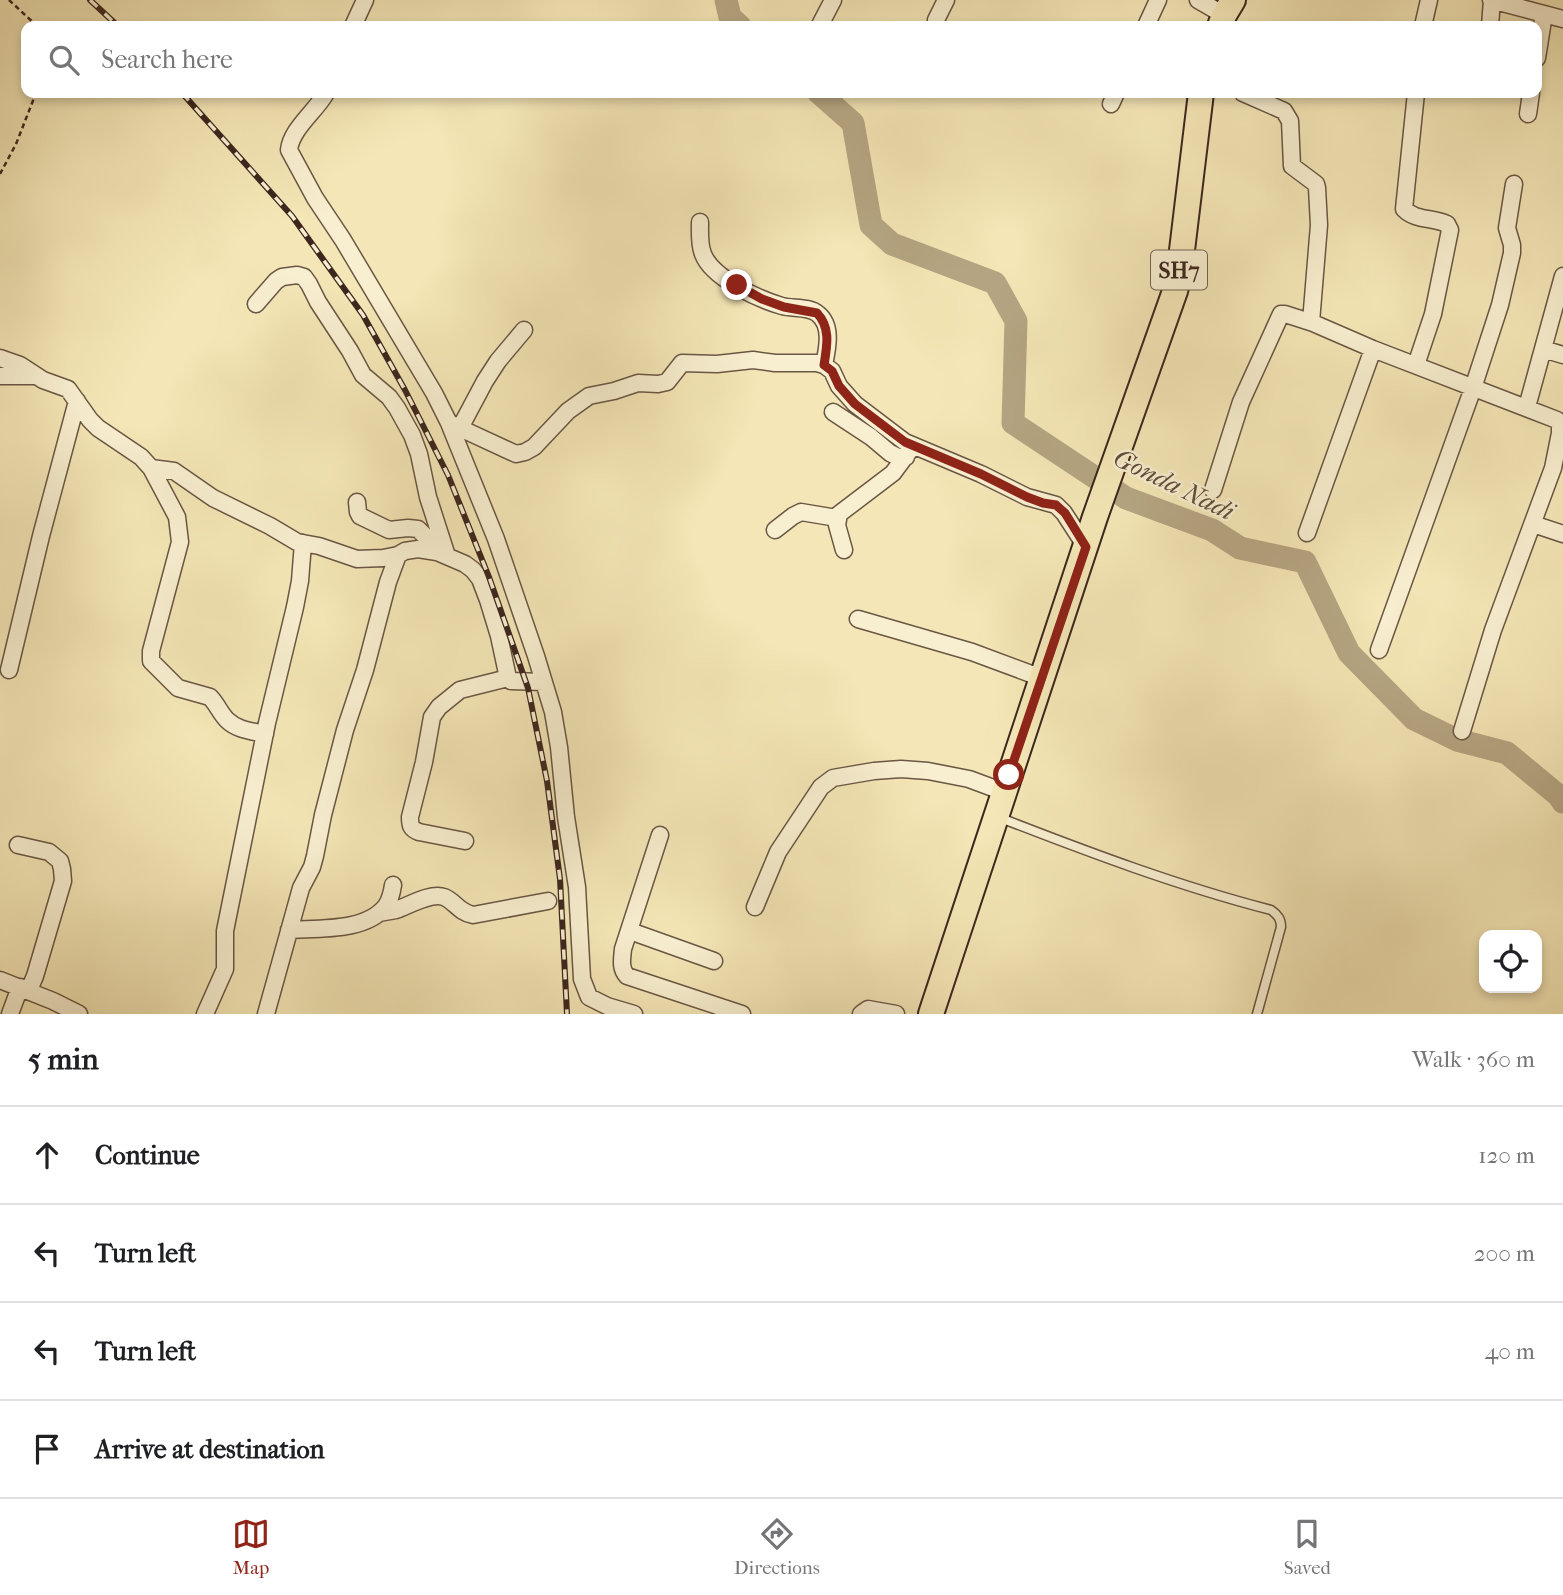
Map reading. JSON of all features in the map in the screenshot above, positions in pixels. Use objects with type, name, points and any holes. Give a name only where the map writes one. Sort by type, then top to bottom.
[{"type":"main road","name":"SH7","points":[[1086,547],[1175,291],[1200,98]]},
{"type":"main road","points":[[931,1014],[1086,547]]},
{"type":"street","points":[[355,21],[365,0]]},
{"type":"street","points":[[822,21],[834,0]]},
{"type":"street","points":[[936,20],[946,0]]},
{"type":"street","points":[[1148,21],[1158,0]]},
{"type":"street","points":[[1198,0],[1226,14]]},
{"type":"street","points":[[1424,21],[1429,0]]},
{"type":"street","points":[[1490,21],[1491,0],[1563,19]]},
{"type":"street","points":[[1542,26],[1544,13]]},
{"type":"street","points":[[323,98],[292,136],[289,150],[315,198],[455,426],[553,712],[574,863],[582,979],[589,997],[634,1014]]},
{"type":"street","points":[[1254,98],[1284,111],[1288,116],[1292,166],[1316,184],[1319,225],[1311,322]]},
{"type":"street","points":[[1415,98],[1404,209],[1416,218],[1447,224],[1450,230],[1433,314],[1416,365]]},
{"type":"street","points":[[1528,114],[1530,98]]},
{"type":"street","points":[[1379,650],[1500,305],[1512,253],[1507,228],[1514,184]]},
{"type":"street","points":[[700,222],[702,250],[719,274],[762,299],[784,307],[809,310],[821,316],[828,334],[824,365]]},
{"type":"street","points":[[256,304],[282,277],[297,275],[309,284],[363,375],[389,397],[412,435],[419,454],[442,554]]},
{"type":"street","points":[[1527,407],[1563,276]]},
{"type":"street","points":[[1213,490],[1241,402],[1281,314],[1311,322],[1373,349],[1527,407],[1552,417],[1560,424],[1553,468],[1493,630],[1462,731]]},
{"type":"street","points":[[455,426],[524,330]]},
{"type":"street","points":[[1307,533],[1373,349]]},
{"type":"street","points":[[1543,349],[1563,355]]},
{"type":"street","points":[[0,358],[68,389],[98,428],[141,457],[151,468],[177,517],[180,542],[151,651],[151,661],[178,688],[214,700],[228,720],[238,727],[265,734]]},
{"type":"street","points":[[455,426],[516,454],[534,447],[568,411],[589,396],[638,383],[667,382],[682,363],[717,364],[753,360],[817,363],[832,371],[839,386],[855,404],[905,442],[910,452]]},
{"type":"street","points":[[0,376],[35,376]]},
{"type":"street","points":[[9,670],[7,648],[41,536],[77,401]]},
{"type":"street","points":[[833,412],[898,457],[910,452],[981,474],[1027,497],[1056,505],[1065,513],[1086,547]]},
{"type":"street","points":[[844,550],[838,525],[839,514],[893,473],[910,452]]},
{"type":"street","points":[[151,468],[174,471],[213,498],[270,526],[286,537],[303,543],[357,559],[383,558],[411,550],[442,554],[465,564],[480,579],[499,636],[508,678],[511,681],[544,682]]},
{"type":"street","points":[[357,502],[360,516],[389,530],[418,529],[442,554]]},
{"type":"street","points":[[775,530],[801,512],[838,518]]},
{"type":"street","points":[[1533,524],[1563,534]]},
{"type":"street","points":[[205,1014],[225,969],[225,931],[265,734],[295,607],[303,543]]},
{"type":"street","points":[[266,1014],[300,888],[312,867],[345,730],[365,670],[384,593],[398,555]]},
{"type":"street","points":[[858,619],[972,652],[1042,678]]},
{"type":"street","points":[[465,841],[419,832],[410,825],[429,726],[439,707],[460,690],[508,678]]},
{"type":"street","points":[[755,907],[778,852],[821,787],[833,778],[901,769],[929,771],[969,779],[1004,792]]},
{"type":"street","points":[[660,835],[623,949],[623,971],[627,976],[742,1014]]},
{"type":"street","points":[[10,1014],[35,976],[64,881],[60,861],[49,852],[18,845]]},
{"type":"street","points":[[289,930],[340,927],[362,922],[379,913],[387,905],[394,885]]},
{"type":"street","points":[[379,913],[436,896],[447,898],[464,913],[473,915],[548,901]]},
{"type":"street","points":[[630,931],[714,961]]},
{"type":"street","points":[[0,980],[24,989],[52,1007],[79,1014]]},
{"type":"street","points":[[861,1014],[868,1009],[896,1014]]},
{"type":"lane","points":[[996,816],[1216,896],[1271,910],[1277,914],[1281,927],[1257,1014]]},
{"type":"path","points":[[9,0],[32,21]]},
{"type":"path","points":[[0,174],[16,144],[34,98]]},
{"type":"waterway","name":"Gonda Nadi","points":[[726,0],[730,17],[734,21]]},
{"type":"waterway","name":"Gonda Nadi","points":[[825,98],[853,123],[871,225],[892,244],[995,283],[1016,321],[1013,423],[1126,498],[1212,530],[1240,548],[1305,562],[1349,653],[1414,719],[1457,740],[1507,753],[1563,802]]},
{"type":"railway","points":[[90,0],[113,21]]},
{"type":"railway","points":[[186,98],[292,216],[363,315],[448,475],[489,577],[528,688],[547,781],[560,879],[567,1014]]},
{"type":"route","points":[[737,285],[762,299],[784,307],[809,310],[821,316],[828,334],[824,365],[832,371],[839,386],[855,404],[918,449],[981,474],[1027,497],[1056,505],[1065,513],[1086,547],[1009,775]]}]
